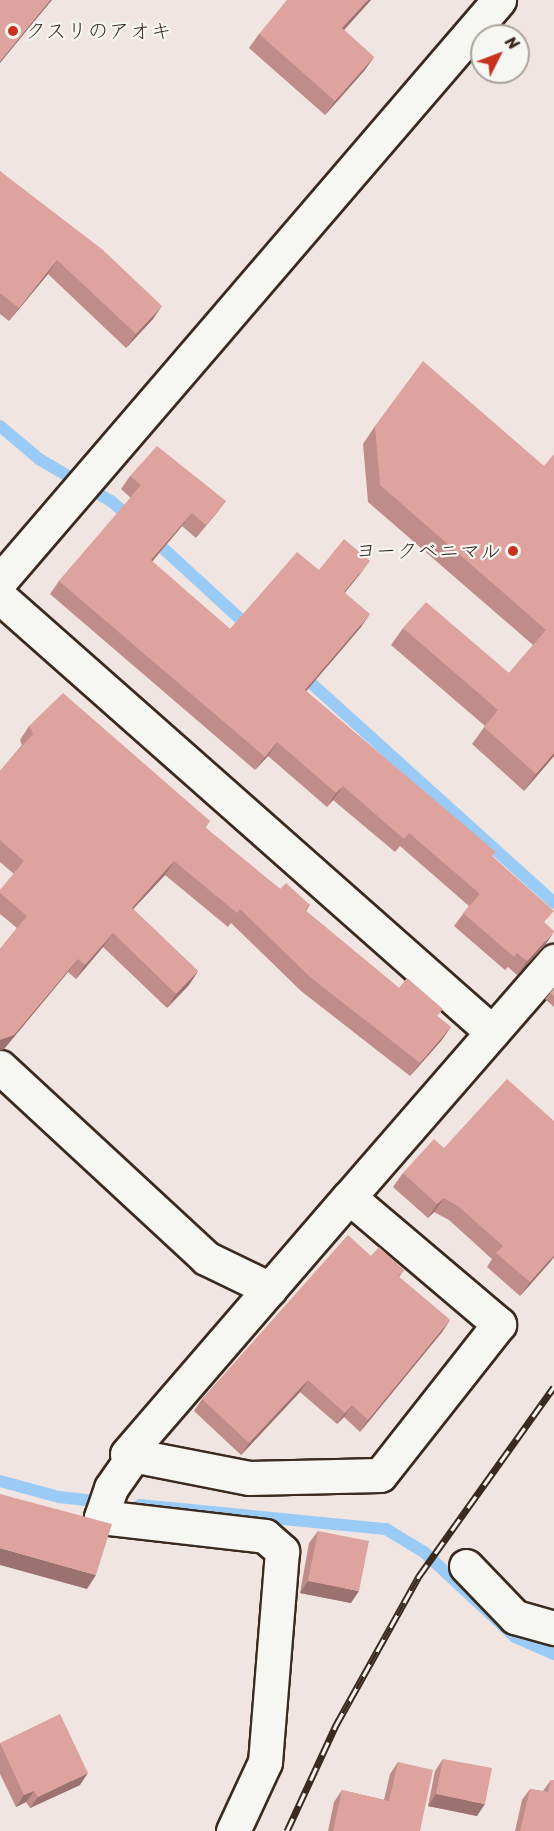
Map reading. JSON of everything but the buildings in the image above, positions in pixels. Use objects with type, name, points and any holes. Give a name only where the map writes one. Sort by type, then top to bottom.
[{"type":"street","points":[[0,581],[499,0]]},
{"type":"street","points":[[0,597],[492,1032]]},
{"type":"street","points":[[349,1197],[499,1324],[380,1475],[249,1478],[127,1454],[349,1197],[554,961]]},
{"type":"street","points":[[0,1067],[206,1258],[270,1289]]},
{"type":"street","points":[[134,1455],[106,1502],[265,1536],[282,1551],[264,1762],[233,1831]]},
{"type":"street","points":[[466,1566],[515,1617],[554,1628]]},
{"type":"waterway","points":[[0,426],[39,459],[111,501],[133,520]]},
{"type":"waterway","points":[[152,538],[250,628]]},
{"type":"waterway","points":[[301,674],[554,903]]},
{"type":"waterway","points":[[0,1481],[59,1497],[104,1502]]},
{"type":"waterway","points":[[140,1505],[386,1529],[424,1552],[515,1637],[554,1654]]},
{"type":"railway","points":[[287,1831],[336,1725],[419,1576],[554,1387]]},
{"type":"place","name":"クスリのアオキ","points":[[13,31]]},
{"type":"place","name":"ヨークベニマル","points":[[513,551]]}]
